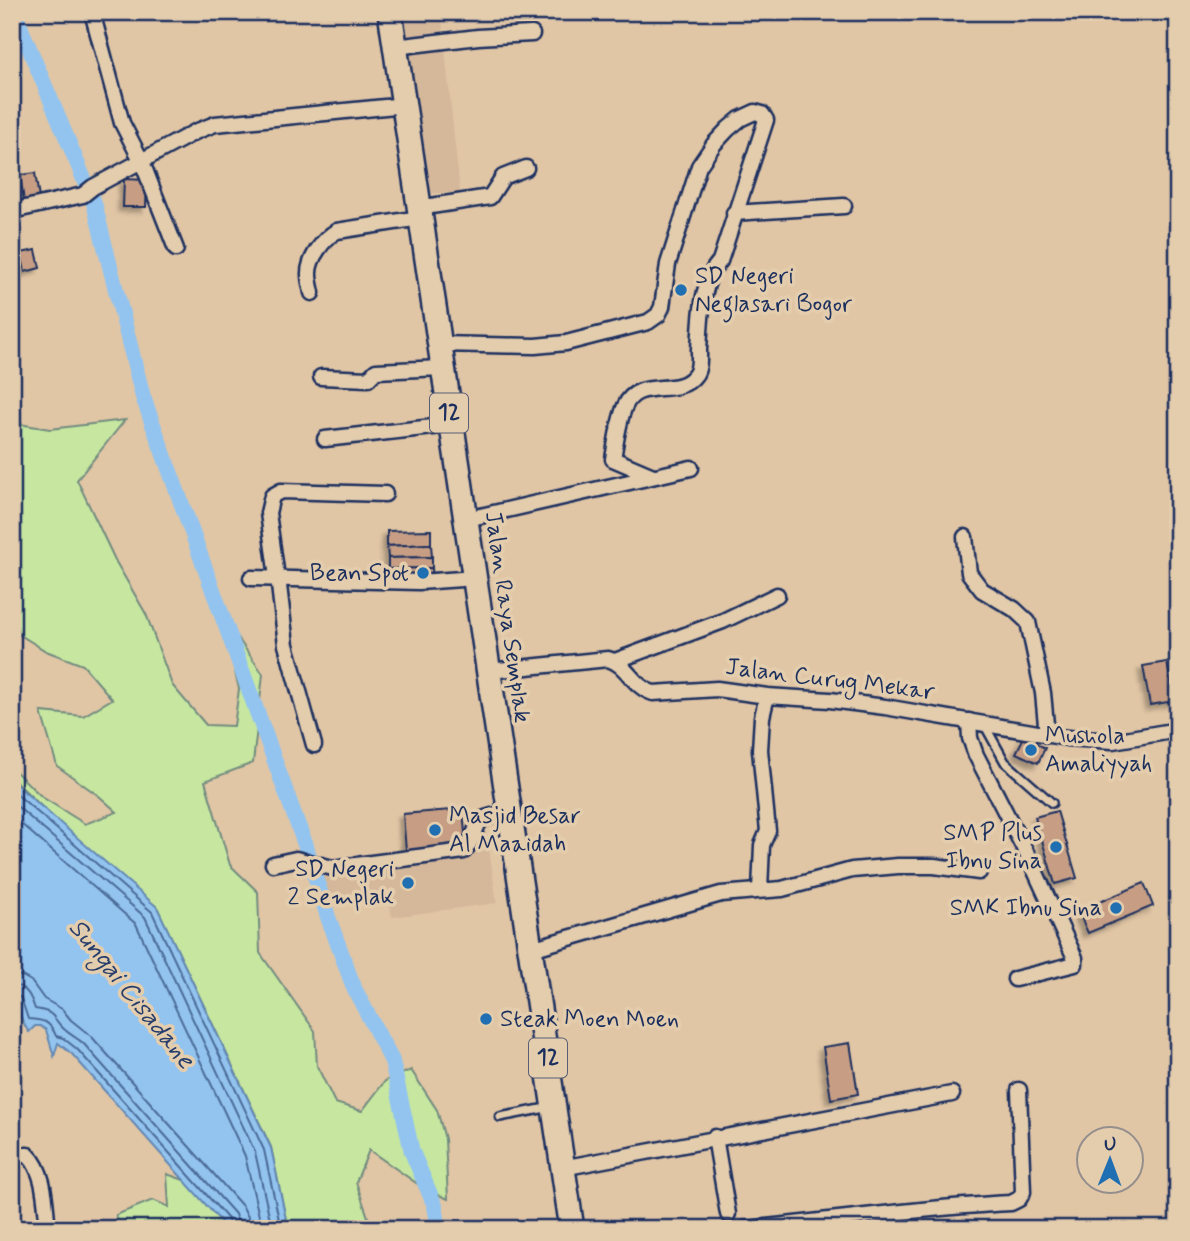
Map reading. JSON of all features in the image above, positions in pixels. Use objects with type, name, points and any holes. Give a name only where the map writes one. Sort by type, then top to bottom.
[{"type":"main road","name":"Jalan Raya Semplak","points":[[390,12],[509,814],[556,1106],[572,1229]]},
{"type":"street","points":[[92,12],[122,123],[142,162],[176,249]]},
{"type":"street","points":[[395,47],[478,37],[532,34]]},
{"type":"street","points":[[12,211],[88,191],[195,132],[215,124],[405,105]]},
{"type":"street","points":[[439,344],[536,346],[566,343],[648,322],[658,315],[662,307],[668,264],[699,166],[728,129],[740,119],[759,113],[766,120],[720,261],[713,268],[706,292],[695,376],[684,383],[669,387],[640,390],[629,398],[624,408],[613,459],[653,476]]},
{"type":"street","points":[[312,293],[309,273],[312,260],[330,235],[337,231],[489,197],[503,177],[526,167]]},
{"type":"street","points":[[734,213],[844,206]]},
{"type":"street","points":[[321,377],[368,379],[376,371],[442,368]]},
{"type":"street","points":[[325,439],[451,425]]},
{"type":"street","points":[[467,519],[691,468]]},
{"type":"street","points":[[314,745],[286,645],[268,513],[269,502],[272,496],[281,491],[384,494]]},
{"type":"street","points":[[965,537],[969,573],[982,590],[1014,609],[1028,622],[1043,693],[1047,735]]},
{"type":"street","points":[[251,578],[419,582],[476,578]]},
{"type":"street","points":[[488,671],[608,659],[615,661],[723,621],[777,595]]},
{"type":"street","name":"Jalan Curug Mekar","points":[[615,661],[644,690],[653,692],[718,689],[871,705],[1047,735],[1113,740],[1178,730]]},
{"type":"street","points":[[760,890],[762,845],[768,831],[760,750],[762,717],[767,696]]},
{"type":"street","points":[[977,722],[970,738],[976,755],[1030,860],[1075,958],[1075,964],[1015,979]]},
{"type":"street","points":[[273,864],[296,859],[333,868],[464,851],[477,822],[491,815],[509,814]]},
{"type":"street","points":[[531,949],[721,894],[782,888],[852,870],[933,866],[979,872]]},
{"type":"street","points":[[745,1229],[858,1219],[945,1206],[1011,1203],[1019,1199],[1023,1192],[1019,1090]]},
{"type":"street","points":[[562,1168],[952,1094]]},
{"type":"street","points":[[715,1138],[728,1214]]},
{"type":"street","points":[[12,1154],[28,1155],[36,1164],[43,1188],[48,1229]]},
{"type":"lane","points":[[977,722],[1005,762],[1052,803]]},
{"type":"lane","points":[[500,1117],[556,1106]]},
{"type":"shaded area","points":[[403,12],[441,12],[460,193],[428,193]]},
{"type":"shaded area","name":"SD Negeri 2 Semplak","points":[[489,849],[497,903],[392,917],[388,893],[324,902],[320,873]]},
{"type":"green space","points":[[125,420],[77,480],[116,562],[146,614],[172,685],[206,725],[234,726],[239,689],[221,614],[263,674],[253,763],[205,781],[230,865],[258,892],[260,953],[315,1031],[317,1066],[335,1103],[362,1111],[385,1081],[411,1070],[437,1110],[445,1139],[448,1199],[425,1189],[369,1150],[356,1182],[372,1229],[288,1229],[271,1147],[157,907],[65,829],[12,778],[12,768],[42,797],[85,824],[117,812],[57,766],[41,712],[83,716],[112,699],[83,665],[46,651],[12,630],[12,423],[50,429]]},
{"type":"green space","points":[[167,1174],[223,1194],[236,1229],[115,1229],[116,1215],[153,1200],[169,1207]]},
{"type":"water","name":"Sungai Cisadane","points":[[12,781],[157,907],[271,1148],[288,1229],[224,1229],[223,1224],[72,1054],[58,1043],[54,1056],[46,1030],[35,1026],[29,1032],[26,1028],[12,997]]},
{"type":"building","points":[[35,173],[39,198],[24,201],[20,175]]},
{"type":"building","points":[[124,179],[147,180],[146,207],[123,207]]},
{"type":"building","points":[[36,250],[40,268],[25,272],[21,253]]},
{"type":"building","points":[[431,530],[431,544],[387,546],[387,531]]},
{"type":"building","points":[[431,544],[432,557],[388,558],[387,546]]},
{"type":"building","points":[[432,557],[432,568],[388,569],[388,558]]},
{"type":"building","points":[[432,568],[433,579],[389,581],[388,569]]},
{"type":"building","points":[[1167,662],[1174,701],[1150,705],[1143,666]]},
{"type":"building","points":[[1172,680],[1178,680],[1178,712]]},
{"type":"building","name":"Mushola Amaliyyah","points":[[1024,737],[1045,748],[1038,763],[1016,753]]},
{"type":"building","name":"Masjid Besar Al Maaidah","points":[[463,809],[466,846],[406,851],[403,814]]},
{"type":"building","name":"SMP Plus Ibnu Sina","points":[[1057,811],[1077,878],[1055,884],[1035,817]]},
{"type":"building","name":"SMK Ibnu Sina","points":[[1144,883],[1153,906],[1088,933],[1078,911]]},
{"type":"building","points":[[850,1043],[858,1094],[831,1099],[823,1047]]},
{"type":"waterway","points":[[14,12],[94,203],[143,397],[307,850],[354,988],[392,1061],[412,1152],[435,1206],[439,1229]]},
{"type":"place","name":"SD Negeri Neglasari Bogor","points":[[681,290]]},
{"type":"place","name":"Bean Spot","points":[[423,573]]},
{"type":"place","name":"Mushola Amaliyyah","points":[[1031,750]]},
{"type":"place","name":"Masjid Besar Al Maaidah","points":[[435,830]]},
{"type":"place","name":"SMP Plus Ibnu Sina","points":[[1056,847]]},
{"type":"place","name":"SD Negeri 2 Semplak","points":[[408,883]]},
{"type":"place","name":"SMK Ibnu Sina","points":[[1116,908]]},
{"type":"place","name":"Steak Moen Moen","points":[[486,1019]]}]
